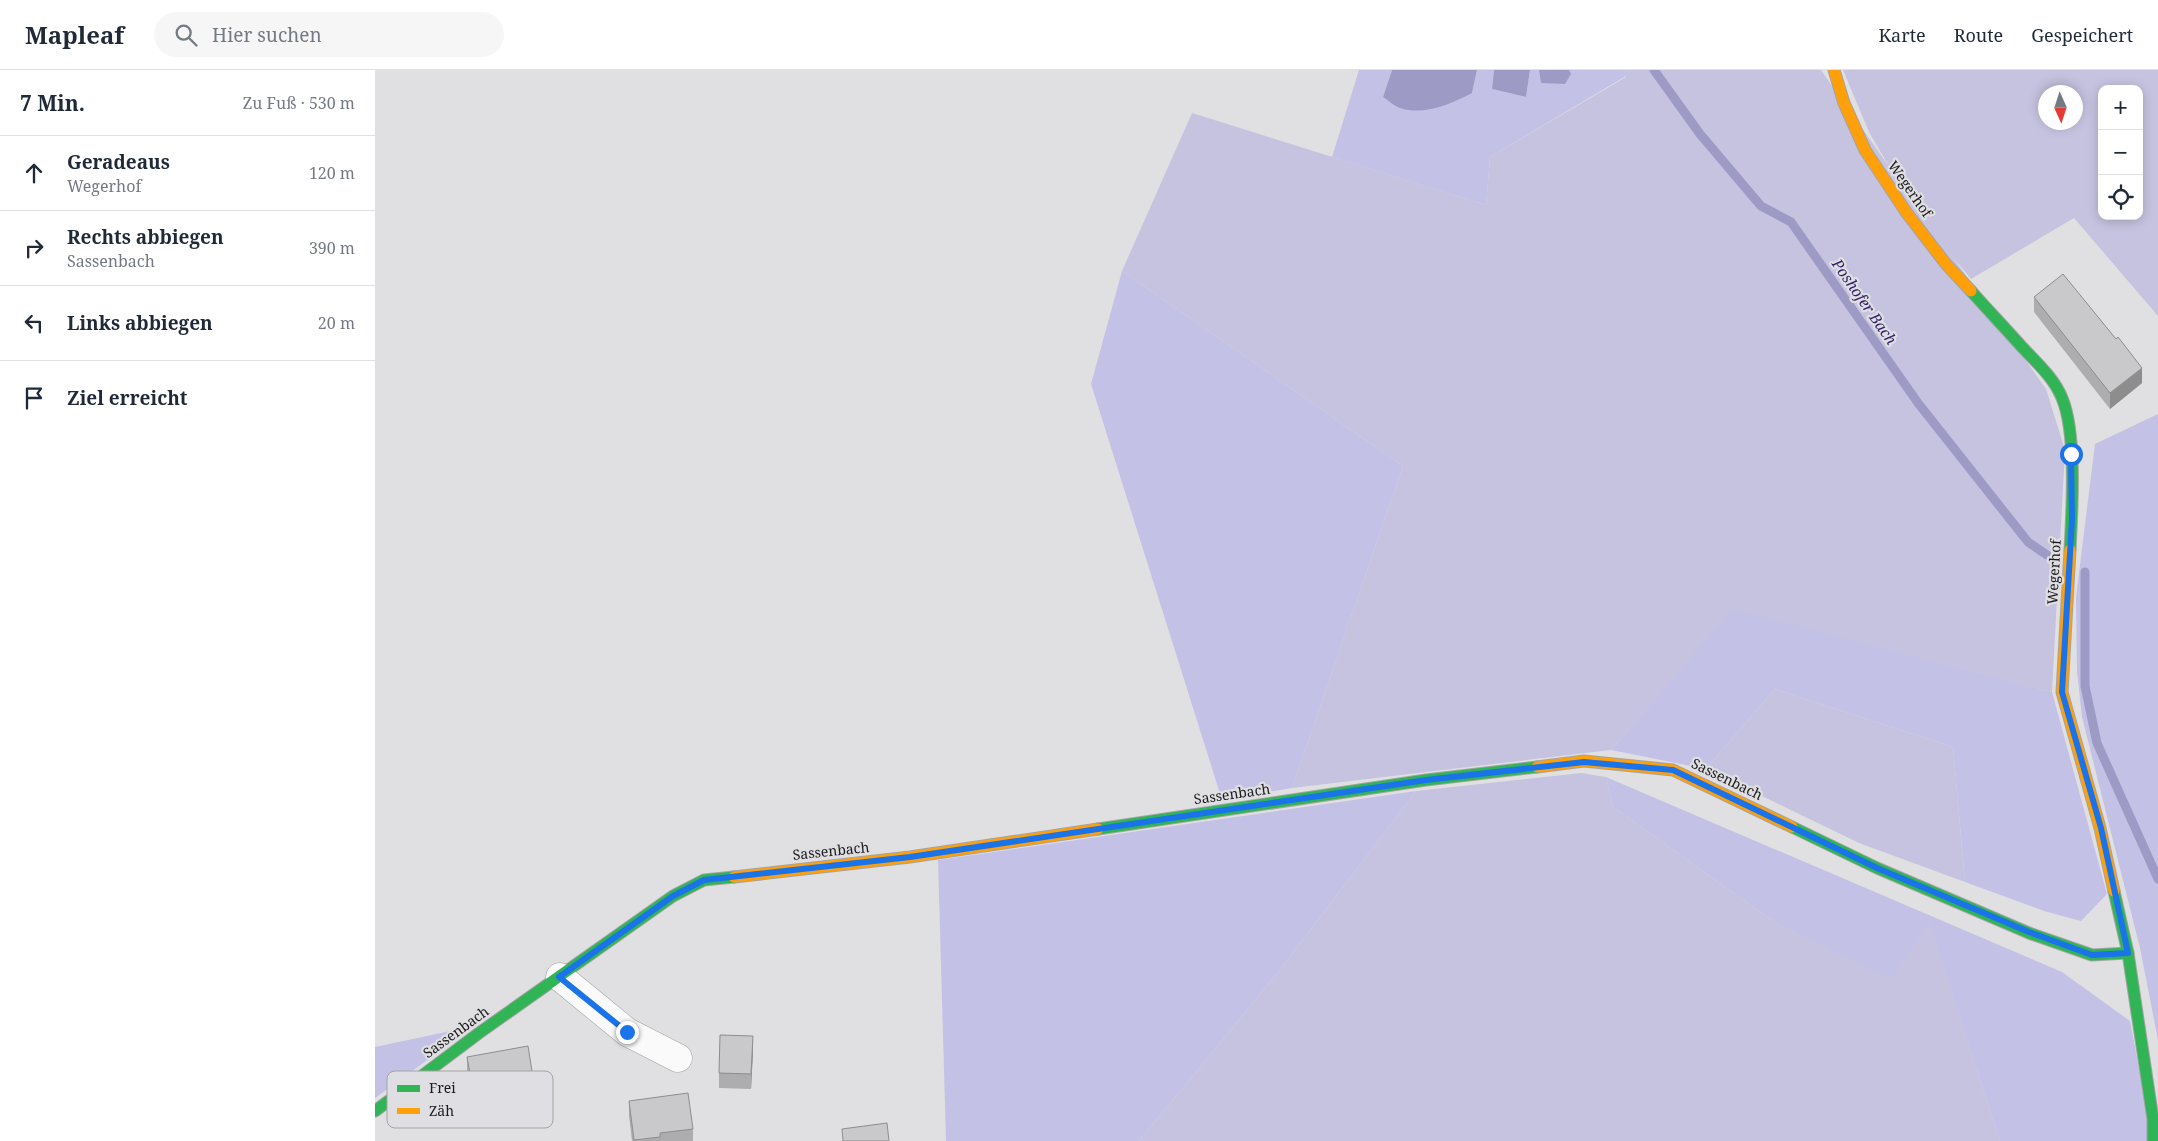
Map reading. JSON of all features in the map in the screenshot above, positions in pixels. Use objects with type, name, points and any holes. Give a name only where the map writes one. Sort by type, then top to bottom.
[{"type":"street","name":"Wegerhof","points":[[1835,70],[1844,103],[1865,150],[1906,212],[1947,264],[2047,375],[2062,398],[2068,419],[2071,454],[2072,519],[2062,692],[2101,828],[2128,953],[2153,1119],[2153,1141]]},
{"type":"street","name":"Sassenbach","points":[[428,1071],[673,896],[704,880],[910,857],[1426,780],[1584,762],[1673,770],[1877,868],[2029,932],[2092,955],[2128,953]]},
{"type":"street","points":[[559,977],[627,1032],[678,1058]]},
{"type":"street","name":"Sassenbach","points":[[375,1111],[387,1102]]},
{"type":"shaded area","points":[[1359,70],[1392,70],[1383,97],[1472,93],[1477,70],[1494,70],[1492,89],[1526,97],[1530,70],[1624,70],[1626,76],[1490,157],[1486,205],[1332,157]]},
{"type":"shaded area","points":[[1392,70],[1477,70],[1472,93],[1437,108],[1418,111],[1400,108],[1383,97]]},
{"type":"shaded area","points":[[1494,70],[1530,70],[1526,97],[1492,89]]},
{"type":"shaded area","points":[[1539,70],[1569,70],[1571,74],[1565,84],[1541,83]]},
{"type":"shaded area","points":[[1624,70],[1821,70],[2046,389],[2065,450],[2052,692],[1732,610],[1611,750],[1292,788],[1403,466],[1122,271],[1192,113],[1486,205],[1490,157],[1626,77]]},
{"type":"shaded area","points":[[1843,70],[2158,70],[2158,316],[2074,218],[1971,279],[1915,211],[1869,132]]},
{"type":"shaded area","points":[[1122,271],[1403,466],[1292,788],[1222,800],[1091,384]]},
{"type":"shaded area","points":[[2158,414],[2158,1040],[2140,948],[2082,717],[2077,672],[2076,597],[2095,444]]},
{"type":"shaded area","points":[[1732,609],[2052,692],[2107,894],[2081,921],[2044,911],[1965,882],[1953,747],[1775,689],[1706,769],[1611,750]]},
{"type":"shaded area","points":[[1775,689],[1953,747],[1965,882],[1859,843],[1706,769]]},
{"type":"shaded area","points":[[1581,773],[1606,777],[1613,807],[1777,924],[1891,978],[1929,922],[2000,1141],[1139,1141],[1276,975],[1416,791]]},
{"type":"shaded area","points":[[1606,777],[2062,972],[2130,1021],[2153,1141],[2000,1141],[1929,923],[1891,979],[1777,924],[1613,807]]},
{"type":"shaded area","points":[[1416,791],[1276,975],[1139,1141],[946,1141],[938,860]]},
{"type":"shaded area","points":[[474,1026],[412,1071],[387,1071],[387,1089],[375,1098],[375,1047]]},
{"type":"building","points":[[2063,274],[2116,339],[2118,337],[2142,368],[2110,393],[2034,297]]},
{"type":"building","points":[[720,1035],[753,1036],[751,1074],[719,1073]]},
{"type":"building","points":[[528,1046],[532,1071],[470,1071],[467,1057]]},
{"type":"building","points":[[688,1093],[693,1129],[660,1133],[660,1137],[634,1140],[629,1101]]},
{"type":"building","points":[[887,1123],[889,1141],[843,1141],[842,1129]]},
{"type":"waterway","name":"Poshofer Bach","points":[[1654,70],[1700,134],[1761,206],[1791,222],[1918,403],[2028,542],[2047,555]]},
{"type":"waterway","name":"Poshofer Bach","points":[[2085,572],[2085,686],[2097,743],[2158,879]]},
{"type":"traffic: fast","points":[[1971,291],[2045,371],[2062,398],[2067,413],[2072,451],[2070,550]]},
{"type":"traffic: fast","points":[[1098,829],[1426,780],[1537,767]]},
{"type":"traffic: fast","points":[[1792,827],[1877,868],[2029,933],[2092,955],[2128,953]]},
{"type":"traffic: fast","points":[[428,1071],[673,896],[704,880],[734,877]]},
{"type":"traffic: fast","points":[[2114,891],[2128,953],[2153,1119],[2153,1141]]},
{"type":"traffic: fast","points":[[375,1111],[387,1102]]},
{"type":"traffic: slow","points":[[1834,70],[1844,103],[1865,150],[1906,212],[1946,264],[1971,291]]},
{"type":"traffic: slow","points":[[2070,550],[2062,692],[2100,828],[2114,891]]},
{"type":"traffic: slow","points":[[1537,767],[1584,761],[1673,770],[1792,827]]},
{"type":"traffic: slow","points":[[734,877],[910,857],[1098,829]]},
{"type":"route","points":[[627,1032],[559,977],[673,896],[704,880],[910,857],[1426,780],[1584,762],[1673,770],[1877,868],[2029,932],[2092,955],[2128,953],[2101,828],[2062,692],[2072,519],[2071,454]]}]
